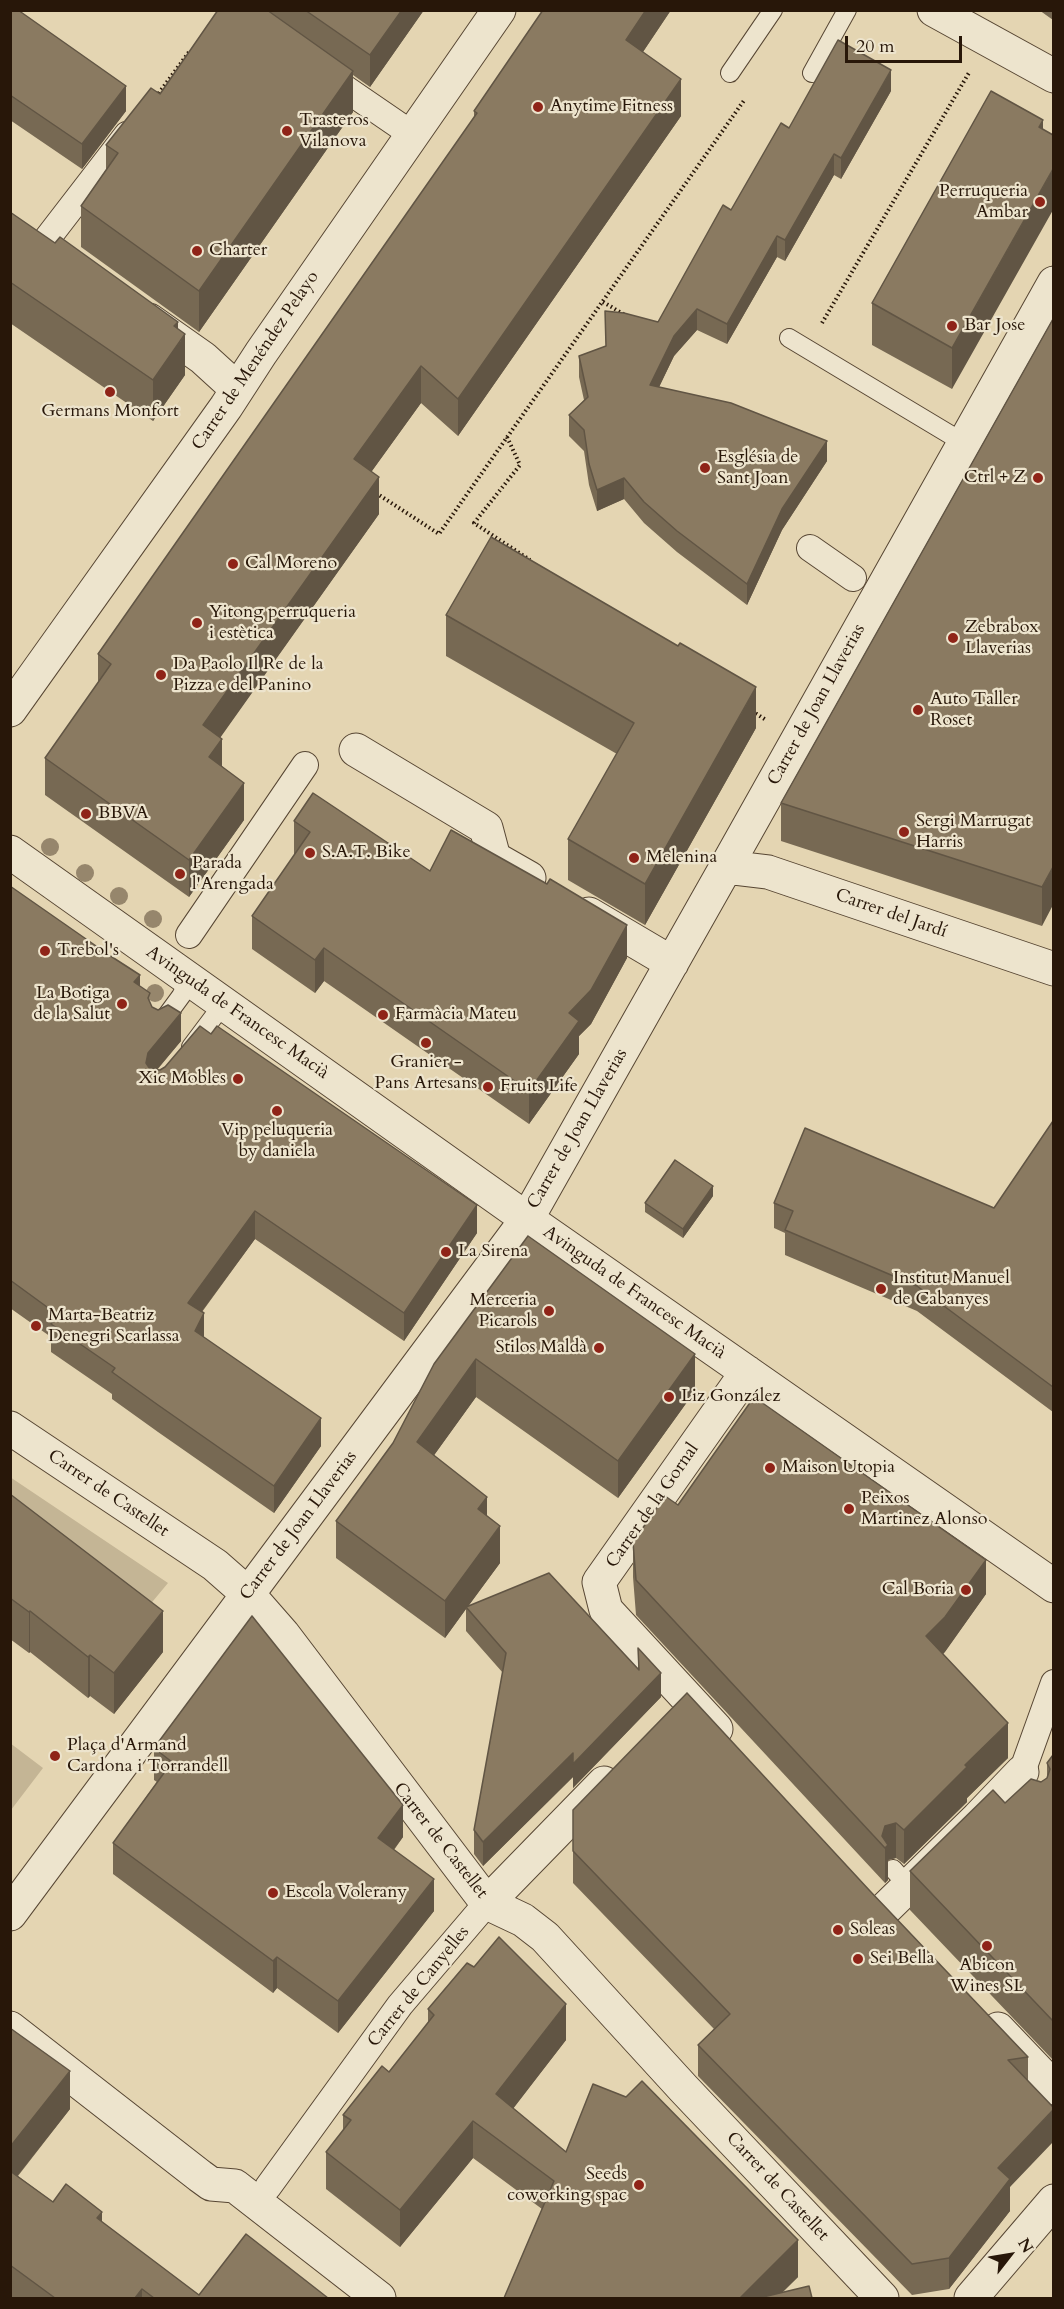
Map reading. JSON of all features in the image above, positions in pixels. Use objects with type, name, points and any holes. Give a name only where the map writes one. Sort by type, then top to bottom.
[{"type":"street","name":"Carrer de Menéndez Pelayo","points":[[10,710],[237,389],[500,10]]},
{"type":"street","points":[[934,10],[1053,76]]},
{"type":"street","points":[[308,63],[413,135]]},
{"type":"street","points":[[71,264],[31,234],[140,118]]},
{"type":"street","name":"Carrer de Joan Llaverias","points":[[10,1914],[527,1219],[1053,283]]},
{"type":"street","points":[[128,304],[202,358],[237,389]]},
{"type":"street","points":[[810,548],[853,578]]},
{"type":"street","points":[[356,750],[486,828],[494,858],[672,963]]},
{"type":"street","points":[[189,935],[304,765]]},
{"type":"street","name":"Avinguda de Francesc Macià","points":[[10,852],[527,1219],[1053,1586]]},
{"type":"street","name":"Carrer del Jardí","points":[[726,867],[768,872],[1053,969]]},
{"type":"street","name":"Carrer de la Gornal","points":[[735,1749],[606,1610],[599,1582],[747,1372]]},
{"type":"street","name":"Carrer de Castellet","points":[[10,1428],[215,1565],[248,1594],[283,1634],[487,1903],[523,1920],[545,1936],[684,2089],[882,2298]]},
{"type":"street","points":[[884,1910],[914,1880],[956,1854],[1006,1789],[1053,1683]]},
{"type":"street","points":[[664,1722],[687,1698]]},
{"type":"street","name":"Carrer de Canyelles","points":[[268,2187],[400,2005],[487,1903],[622,1765]]},
{"type":"street","points":[[861,1885],[909,1935]]},
{"type":"street","points":[[981,2012],[1053,2088]]},
{"type":"street","points":[[10,2028],[211,2184],[235,2186],[379,2298]]},
{"type":"street","points":[[971,2298],[1053,2201]]},
{"type":"lane","points":[[730,73],[773,10]]},
{"type":"lane","points":[[812,73],[847,10]]},
{"type":"lane","points":[[789,339],[964,443]]},
{"type":"lane","points":[[159,1026],[181,996],[190,979]]},
{"type":"lane","points":[[180,1060],[224,1003]]},
{"type":"path","points":[[140,118],[194,46]]},
{"type":"path","points":[[821,325],[973,65]]},
{"type":"path","points":[[372,491],[439,534],[746,98]]},
{"type":"path","points":[[603,302],[630,318]]},
{"type":"path","points":[[507,437],[520,465],[474,523],[534,563]]},
{"type":"path","points":[[752,710],[772,723]]},
{"type":"shaded area","points":[[10,1477],[168,1583],[148,1607],[11,1499]]},
{"type":"shaded area","points":[[10,1743],[43,1768],[11,1810],[10,1810]]},
{"type":"building","points":[[10,10],[18,10],[126,86],[82,144],[10,95]]},
{"type":"building","points":[[218,10],[267,10],[353,71],[199,291],[81,206],[118,153],[106,145],[151,88],[160,94]]},
{"type":"building","points":[[305,10],[402,10],[370,55]]},
{"type":"building","points":[[543,10],[646,10],[626,40],[681,79],[458,399],[421,366],[354,459],[379,477],[203,725],[222,739],[209,757],[244,783],[189,860],[45,758],[111,664],[98,654],[477,113],[474,111]]},
{"type":"building","points":[[838,40],[891,70],[841,158],[834,154],[785,240],[777,236],[727,324],[697,309],[674,336],[650,385],[731,403],[827,441],[782,509],[747,584],[677,531],[644,502],[624,478],[597,490],[589,464],[584,430],[569,415],[588,397],[579,356],[606,346],[605,311],[624,313],[658,322],[723,205],[731,210],[781,123],[789,128]]},
{"type":"building","points":[[991,91],[1043,120],[1039,127],[1053,135],[1053,169],[952,348],[872,303]]},
{"type":"building","points":[[10,212],[55,243],[60,237],[178,322],[174,326],[185,334],[153,380],[10,282]]},
{"type":"building","points":[[1053,319],[1053,867],[1042,887],[781,803]]},
{"type":"building","points":[[491,537],[678,646],[680,643],[756,687],[645,884],[568,839],[634,723],[446,615]]},
{"type":"building","points":[[313,793],[430,871],[451,830],[547,884],[550,879],[627,925],[591,990],[569,1013],[579,1021],[529,1091],[324,948],[315,960],[252,916],[310,832],[294,821]]},
{"type":"building","points":[[10,886],[140,975],[134,982],[150,993],[148,998],[152,1007],[158,1010],[168,1005],[181,1013],[148,1053],[146,1063],[150,1069],[160,1070],[165,1067],[200,1026],[211,1034],[217,1026],[477,1205],[404,1313],[255,1211],[188,1303],[204,1313],[195,1331],[321,1418],[274,1486],[112,1372],[115,1368],[51,1324],[58,1315],[10,1280]]},
{"type":"building","points":[[1053,1121],[1053,1387],[917,1286],[785,1230],[793,1211],[774,1203],[805,1128],[994,1208]]},
{"type":"building","points":[[675,1160],[713,1186],[683,1229],[645,1203]]},
{"type":"building","points":[[528,1236],[695,1354],[618,1461],[476,1359],[417,1442],[487,1497],[478,1509],[500,1526],[445,1601],[336,1521],[393,1443],[434,1364]]},
{"type":"building","points":[[754,1397],[986,1560],[945,1617],[926,1636],[1008,1723],[904,1830],[896,1823],[885,1826],[882,1836],[888,1845],[885,1848],[636,1580],[633,1542],[665,1496],[678,1505]]},
{"type":"building","points":[[10,1494],[163,1611],[114,1673],[90,1655],[88,1657],[10,1598]]},
{"type":"building","points":[[549,1573],[639,1670],[638,1648],[661,1673],[573,1764],[573,1753],[483,1842],[474,1830],[506,1653],[466,1607]]},
{"type":"building","name":"Escola Volerany","points":[[252,1616],[403,1805],[378,1838],[434,1879],[338,2001],[277,1957],[273,1961],[113,1843],[172,1762],[154,1748]]},
{"type":"building","points":[[687,1693],[870,1891],[1028,2057],[1008,2060],[1053,2107],[1053,2110],[998,2168],[1010,2179],[949,2258],[912,2264],[698,2045],[730,2014],[573,1851],[573,1810]]},
{"type":"building","points":[[1053,1755],[1053,2021],[910,1871],[993,1790],[1005,1803],[1031,1779],[1041,1782],[1047,1778],[1050,1769],[1047,1763]]},
{"type":"building","points":[[499,1937],[566,2004],[496,2094],[566,2152],[593,2084],[626,2097],[642,2081],[798,2240],[740,2298],[504,2298],[554,2181],[473,2121],[400,2210],[326,2152],[351,2120],[343,2115],[382,2066],[389,2072],[434,2015],[428,2009],[467,1963],[474,1967]]},
{"type":"building","points":[[10,2028],[70,2071],[10,2147]]},
{"type":"building","points":[[10,2171],[53,2202],[66,2184],[102,2212],[97,2218],[199,2295],[246,2234],[328,2298],[154,2298],[142,2289],[135,2298],[55,2298],[10,2265]]},
{"type":"building","points":[[809,2286],[812,2298],[759,2298]]},
{"type":"place","name":"Anytime Fitness","points":[[538,107]]},
{"type":"place","name":"Trasteros Vilanova","points":[[287,131]]},
{"type":"place","name":"Perruqueria Ambar","points":[[1040,202]]},
{"type":"place","name":"Charter","points":[[197,251]]},
{"type":"place","name":"Bar Jose","points":[[952,326]]},
{"type":"place","name":"Germans Monfort","points":[[110,392]]},
{"type":"place","name":"Església de Sant Joan","points":[[705,468]]},
{"type":"place","name":"Ctrl + Z","points":[[1038,478]]},
{"type":"place","name":"Cal Moreno","points":[[233,564]]},
{"type":"place","name":"Yitong perruqueria i estètica","points":[[197,623]]},
{"type":"place","name":"Zebrabox Llaverias","points":[[953,638]]},
{"type":"place","name":"Da Paolo Il Re de la Pizza e del Panino","points":[[161,675]]},
{"type":"place","name":"Auto Taller Roset","points":[[918,710]]},
{"type":"place","name":"BBVA","points":[[86,814]]},
{"type":"place","name":"Sergi Marrugat Harris","points":[[904,832]]},
{"type":"place","name":"S.A.T. Bike","points":[[310,853]]},
{"type":"place","name":"Melenina","points":[[634,858]]},
{"type":"place","name":"Parada l'Arengada","points":[[180,874]]},
{"type":"place","name":"Trebol's","points":[[45,951]]},
{"type":"place","name":"La Botiga de la Salut","points":[[122,1004]]},
{"type":"place","name":"Farmàcia Mateu","points":[[383,1015]]},
{"type":"place","name":"Granier - Pans Artesans","points":[[426,1043]]},
{"type":"place","name":"Xic Mobles","points":[[238,1079]]},
{"type":"place","name":"Fruits Life","points":[[488,1087]]},
{"type":"place","name":"Vip peluqueria by daniela","points":[[277,1111]]},
{"type":"place","name":"La Sirena","points":[[446,1252]]},
{"type":"place","name":"Institut Manuel de Cabanyes","points":[[881,1289]]},
{"type":"place","name":"Merceria Picarols","points":[[549,1311]]},
{"type":"place","name":"Marta-Beatriz Denegri Scarlassa","points":[[36,1326]]},
{"type":"place","name":"Stilos Maldà","points":[[599,1348]]},
{"type":"place","name":"Liz González","points":[[669,1397]]},
{"type":"place","name":"Maison Utopia","points":[[770,1468]]},
{"type":"place","name":"Peixos Martinez Alonso","points":[[849,1509]]},
{"type":"place","name":"Cal Boria","points":[[966,1590]]},
{"type":"place","name":"Plaça d'Armand Cardona i Torrandell","points":[[55,1756]]},
{"type":"place","name":"Escola Volerany","points":[[273,1893]]},
{"type":"place","name":"Soleas","points":[[838,1930]]},
{"type":"place","name":"Abicon Wines SL","points":[[987,1946]]},
{"type":"place","name":"Sei Bella","points":[[858,1959]]},
{"type":"place","name":"Seeds coworking spac","points":[[639,2185]]}]
